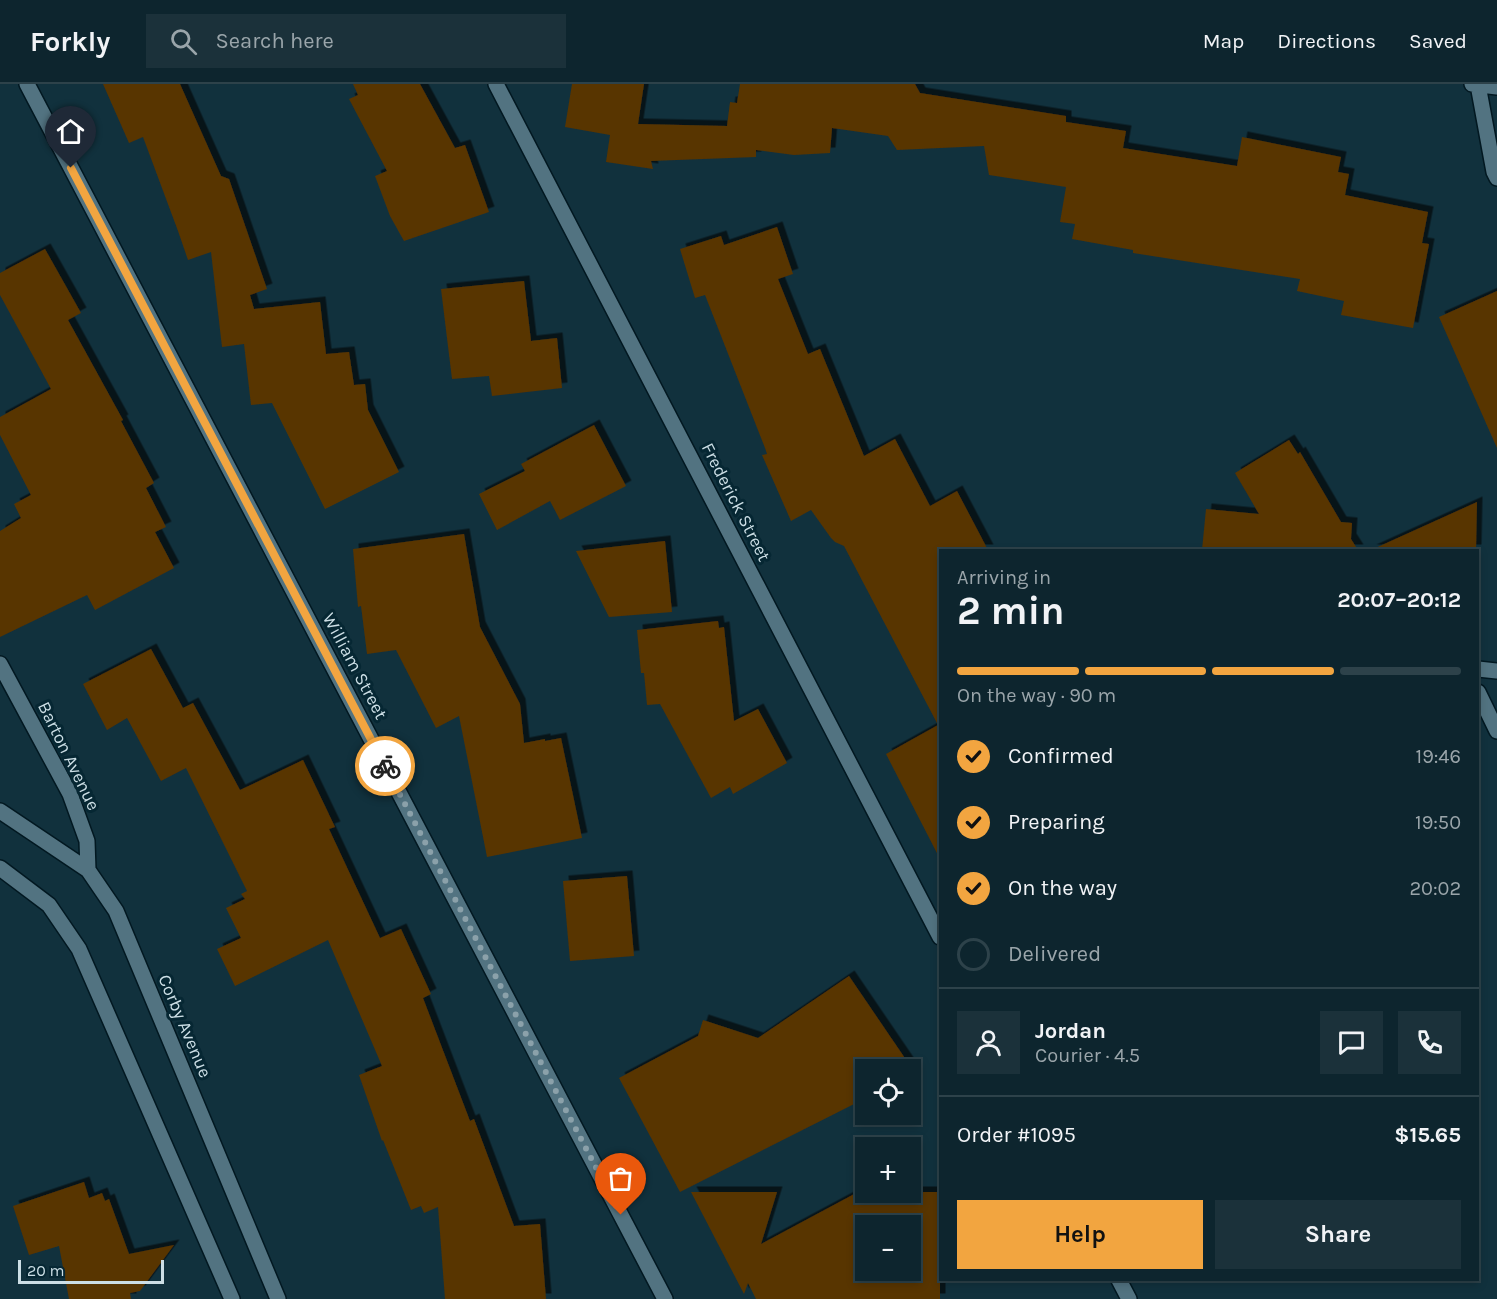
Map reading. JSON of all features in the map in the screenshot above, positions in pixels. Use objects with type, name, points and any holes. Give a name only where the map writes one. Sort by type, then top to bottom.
[{"type":"street","name":"William Street","points":[[27,84],[665,1299]]},
{"type":"street","name":"Frederick Street","points":[[496,84],[939,935]]},
{"type":"street","points":[[1497,87],[1475,84],[1497,178]]},
{"type":"street","name":"Barton Avenue","points":[[0,664],[70,794],[87,841],[88,870]]},
{"type":"street","points":[[1479,669],[1497,671]]},
{"type":"street","points":[[1479,694],[1497,731]]},
{"type":"street","name":"Corby Avenue","points":[[0,811],[88,870],[116,911],[278,1299]]},
{"type":"street","points":[[0,868],[49,905],[79,949],[232,1299]]},
{"type":"street","points":[[1120,1281],[1129,1299]]},
{"type":"building","points":[[103,84],[180,84],[221,176],[229,179],[267,289],[250,295],[254,309],[320,302],[326,354],[349,352],[354,385],[365,384],[368,410],[399,472],[325,509],[272,403],[251,405],[244,344],[222,347],[211,252],[188,260],[143,137],[129,143]]},
{"type":"building","points":[[353,84],[420,84],[455,148],[465,145],[489,212],[404,241],[390,216],[375,176],[387,171],[349,99],[358,95]]},
{"type":"building","points":[[572,84],[644,84],[638,124],[727,126],[730,102],[737,103],[740,84],[915,84],[920,93],[1066,116],[1066,122],[1126,131],[1123,148],[1237,166],[1242,137],[1341,157],[1338,172],[1349,174],[1345,195],[1428,212],[1422,243],[1429,244],[1413,328],[1341,315],[1344,301],[1297,291],[1300,279],[1133,253],[1133,250],[1072,239],[1075,224],[1060,222],[1066,187],[989,175],[984,146],[897,150],[888,136],[832,128],[830,153],[794,155],[756,150],[756,157],[651,161],[653,169],[606,162],[610,135],[565,127]]},
{"type":"building","points":[[777,227],[793,274],[778,279],[808,354],[820,349],[864,456],[895,439],[930,506],[957,491],[987,549],[939,549],[939,857],[886,754],[938,725],[844,546],[831,538],[811,510],[791,521],[762,455],[767,454],[765,448],[705,295],[695,298],[680,249],[721,236],[724,245]]},
{"type":"building","points":[[45,249],[81,313],[68,320],[123,420],[121,421],[154,483],[146,488],[166,527],[155,532],[174,568],[95,610],[87,595],[0,637],[0,531],[21,518],[14,504],[31,495],[0,435],[0,417],[51,389],[0,295],[0,273]]},
{"type":"building","points":[[524,281],[531,341],[557,338],[562,388],[492,396],[489,376],[452,379],[441,289]]},
{"type":"building","points":[[1497,291],[1497,448],[1439,317]]},
{"type":"building","points":[[594,425],[626,486],[560,520],[550,501],[497,530],[479,494],[525,471],[521,464]]},
{"type":"building","points":[[1289,440],[1298,454],[1300,452],[1341,522],[1352,523],[1351,539],[1357,549],[1202,549],[1206,509],[1259,514],[1235,473]]},
{"type":"building","points":[[1477,502],[1476,549],[1373,549]]},
{"type":"building","points":[[464,534],[480,627],[520,704],[524,743],[561,738],[582,838],[487,857],[459,716],[436,728],[396,650],[367,654],[361,606],[358,607],[353,549]]},
{"type":"building","points":[[665,541],[672,612],[609,617],[576,551]]},
{"type":"building","points":[[718,621],[719,628],[724,627],[734,721],[758,709],[787,763],[733,794],[730,787],[711,798],[660,704],[647,705],[637,630]]},
{"type":"building","points":[[151,649],[183,708],[193,703],[240,790],[303,760],[335,827],[329,829],[380,938],[401,929],[431,994],[423,998],[470,1121],[474,1119],[514,1226],[540,1224],[546,1299],[445,1299],[438,1207],[424,1213],[421,1206],[411,1210],[382,1141],[359,1075],[382,1066],[328,940],[235,986],[217,949],[241,938],[226,908],[245,899],[241,894],[247,891],[186,768],[161,781],[127,718],[107,730],[83,684]]},
{"type":"building","points":[[627,876],[634,956],[570,961],[563,881]]},
{"type":"building","points":[[849,976],[906,1059],[855,1059],[855,1104],[680,1192],[619,1078],[698,1036],[703,1020],[758,1038]]},
{"type":"building","points":[[84,1182],[89,1198],[102,1193],[105,1201],[109,1199],[129,1254],[174,1245],[140,1291],[130,1293],[131,1299],[69,1299],[59,1246],[29,1255],[13,1206]]},
{"type":"building","points":[[691,1192],[777,1192],[761,1244],[855,1194],[855,1203],[921,1203],[921,1192],[939,1192],[940,1299],[756,1299],[748,1283],[744,1294]]},
{"type":"way so far","points":[[385,766],[621,1215]]},
{"type":"route","points":[[71,168],[385,766]]}]
